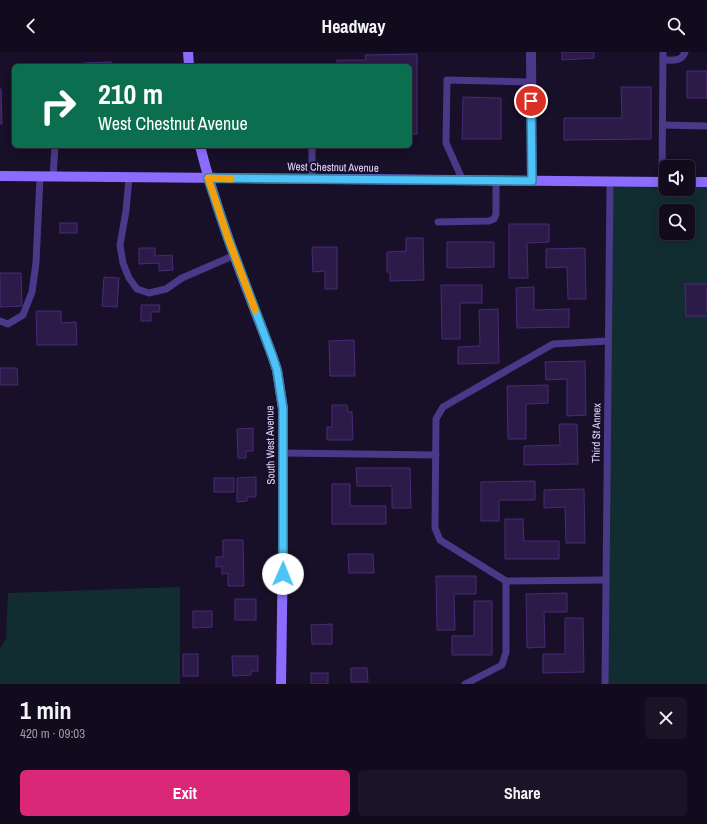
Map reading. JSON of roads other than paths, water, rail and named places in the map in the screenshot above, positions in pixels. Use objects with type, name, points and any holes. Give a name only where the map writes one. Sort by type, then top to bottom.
[{"type":"street","points":[[188,52],[189,64]]},
{"type":"street","points":[[531,52],[532,181]]},
{"type":"street","name":"South West Avenue","points":[[200,148],[208,178],[277,370],[283,409],[281,684]]},
{"type":"street","name":"West Chestnut Avenue","points":[[0,176],[659,182]]},
{"type":"street","points":[[695,182],[707,182]]},
{"type":"lane","points":[[663,52],[664,160]]},
{"type":"lane","points":[[663,60],[680,60],[684,56],[685,52]]},
{"type":"lane","points":[[463,180],[446,143],[447,80],[531,82]]},
{"type":"lane","points":[[663,125],[707,126]]},
{"type":"lane","points":[[53,177],[55,148]]},
{"type":"lane","points":[[312,148],[312,179]]},
{"type":"lane","points":[[0,321],[8,324],[23,315],[32,292],[36,263],[40,177]]},
{"type":"lane","points":[[129,178],[126,211],[120,245],[123,263],[129,278],[137,289],[149,293],[166,289],[182,278],[235,255]]},
{"type":"lane","points":[[438,222],[489,221],[494,219],[496,214],[496,181]]},
{"type":"lane","name":"Third St Annex","points":[[605,684],[610,182]]},
{"type":"lane","points":[[606,580],[506,581],[440,540],[435,528],[436,419],[443,407],[553,344],[608,341]]},
{"type":"lane","points":[[283,454],[436,454]]},
{"type":"lane","points":[[464,684],[502,665],[506,652],[506,581]]}]
